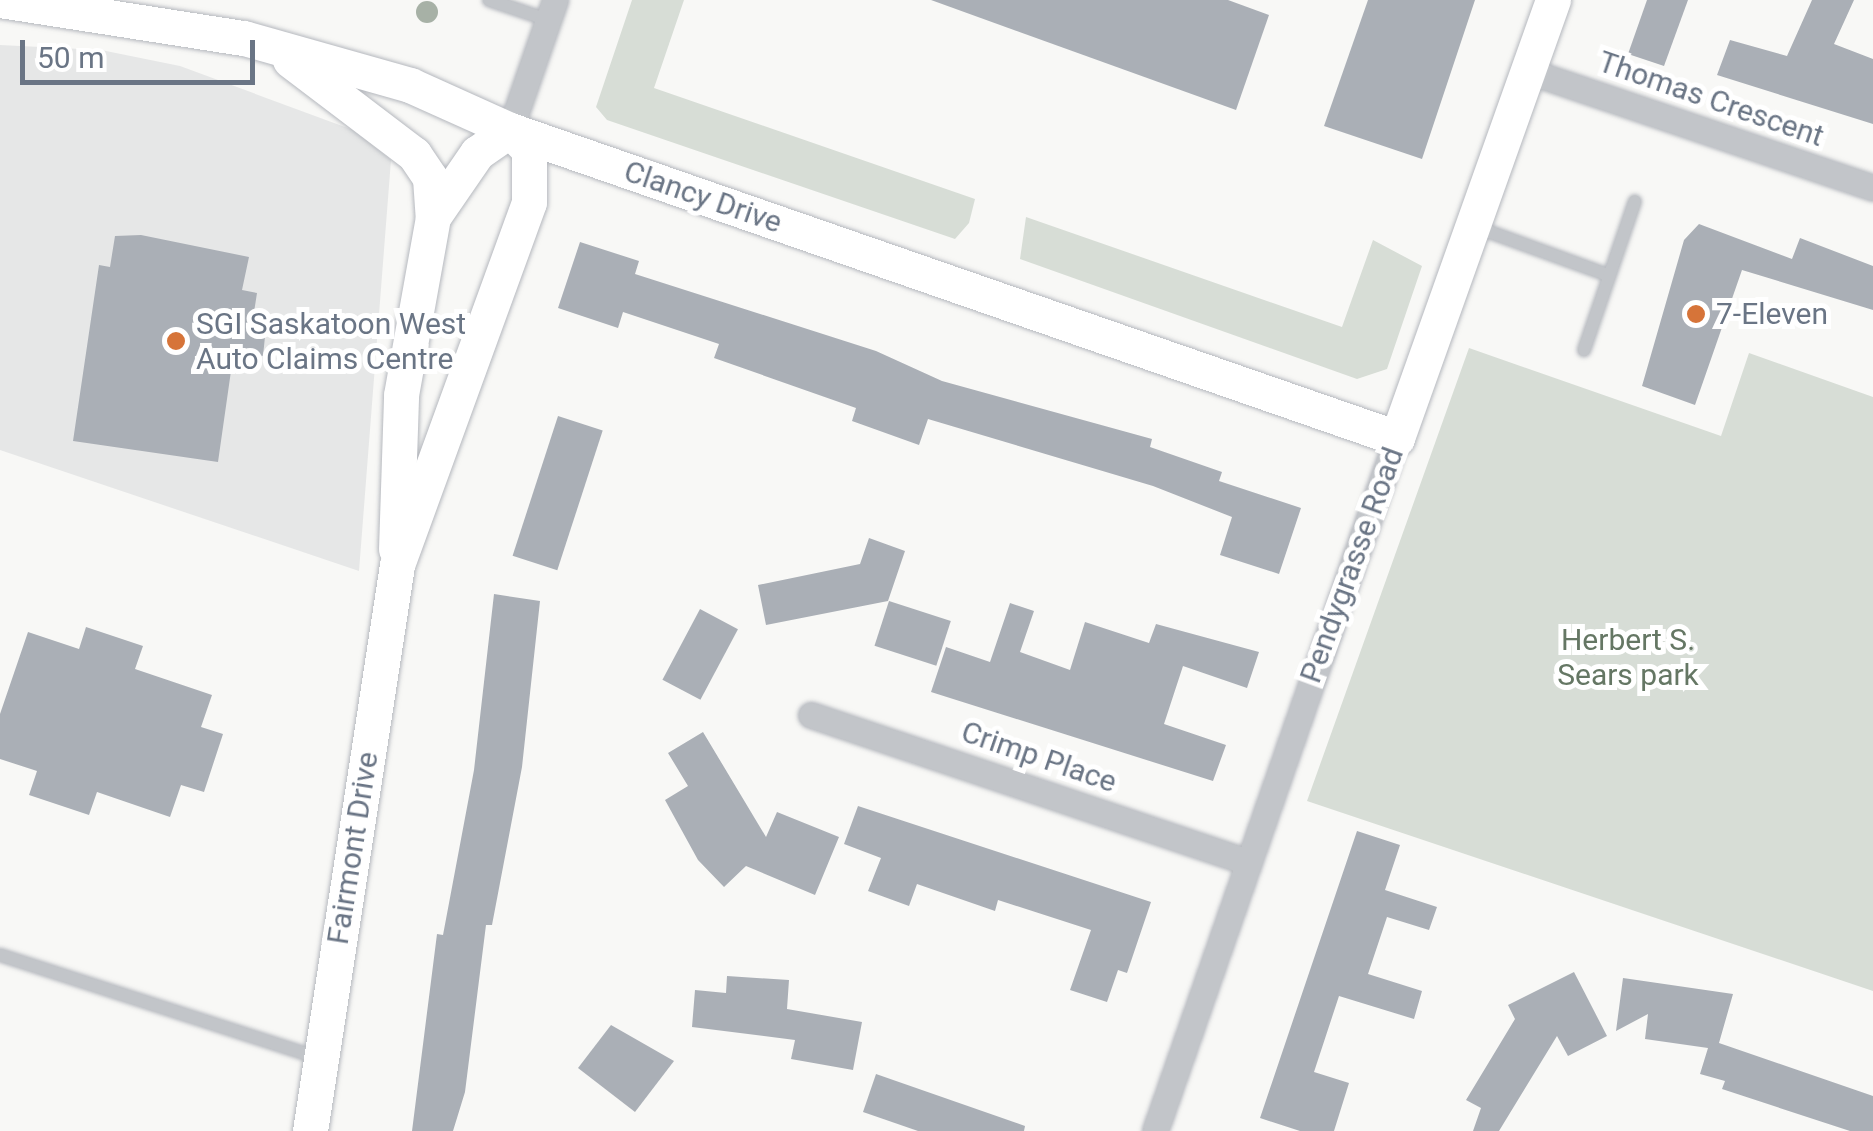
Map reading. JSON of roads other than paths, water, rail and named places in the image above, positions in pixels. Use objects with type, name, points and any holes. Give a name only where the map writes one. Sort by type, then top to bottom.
[{"type":"street","name":"Clancy Drive","points":[[0,0],[265,43],[460,103],[510,130],[1397,438]]},
{"type":"street","name":"Pendygrasse Road","points":[[1155,1131],[1246,861],[1553,0]]},
{"type":"street","points":[[510,130],[551,10]]},
{"type":"street","points":[[265,43],[414,154],[430,178],[432,217]]},
{"type":"street","name":"Thomas Crescent","points":[[1528,71],[1873,188]]},
{"type":"street","name":"Fairmont Drive","points":[[310,1131],[396,566],[399,408],[432,217],[490,139],[510,130],[529,150],[529,202],[396,566]]},
{"type":"street","name":"Crimp Place","points":[[810,714],[1246,861]]},
{"type":"lane","points":[[490,0],[551,10]]},
{"type":"lane","points":[[1584,350],[1634,200]]},
{"type":"lane","points":[[1474,226],[1608,275]]},
{"type":"lane","points":[[0,955],[320,1058]]},
{"type":"place","name":"7-Eleven","points":[[1696,314]]},
{"type":"place","name":"SGI Saskatoon West Auto Claims Centre","points":[[176,341]]},
{"type":"park label","name":"Herbert S. Sears park","points":[[1628,657]]}]
